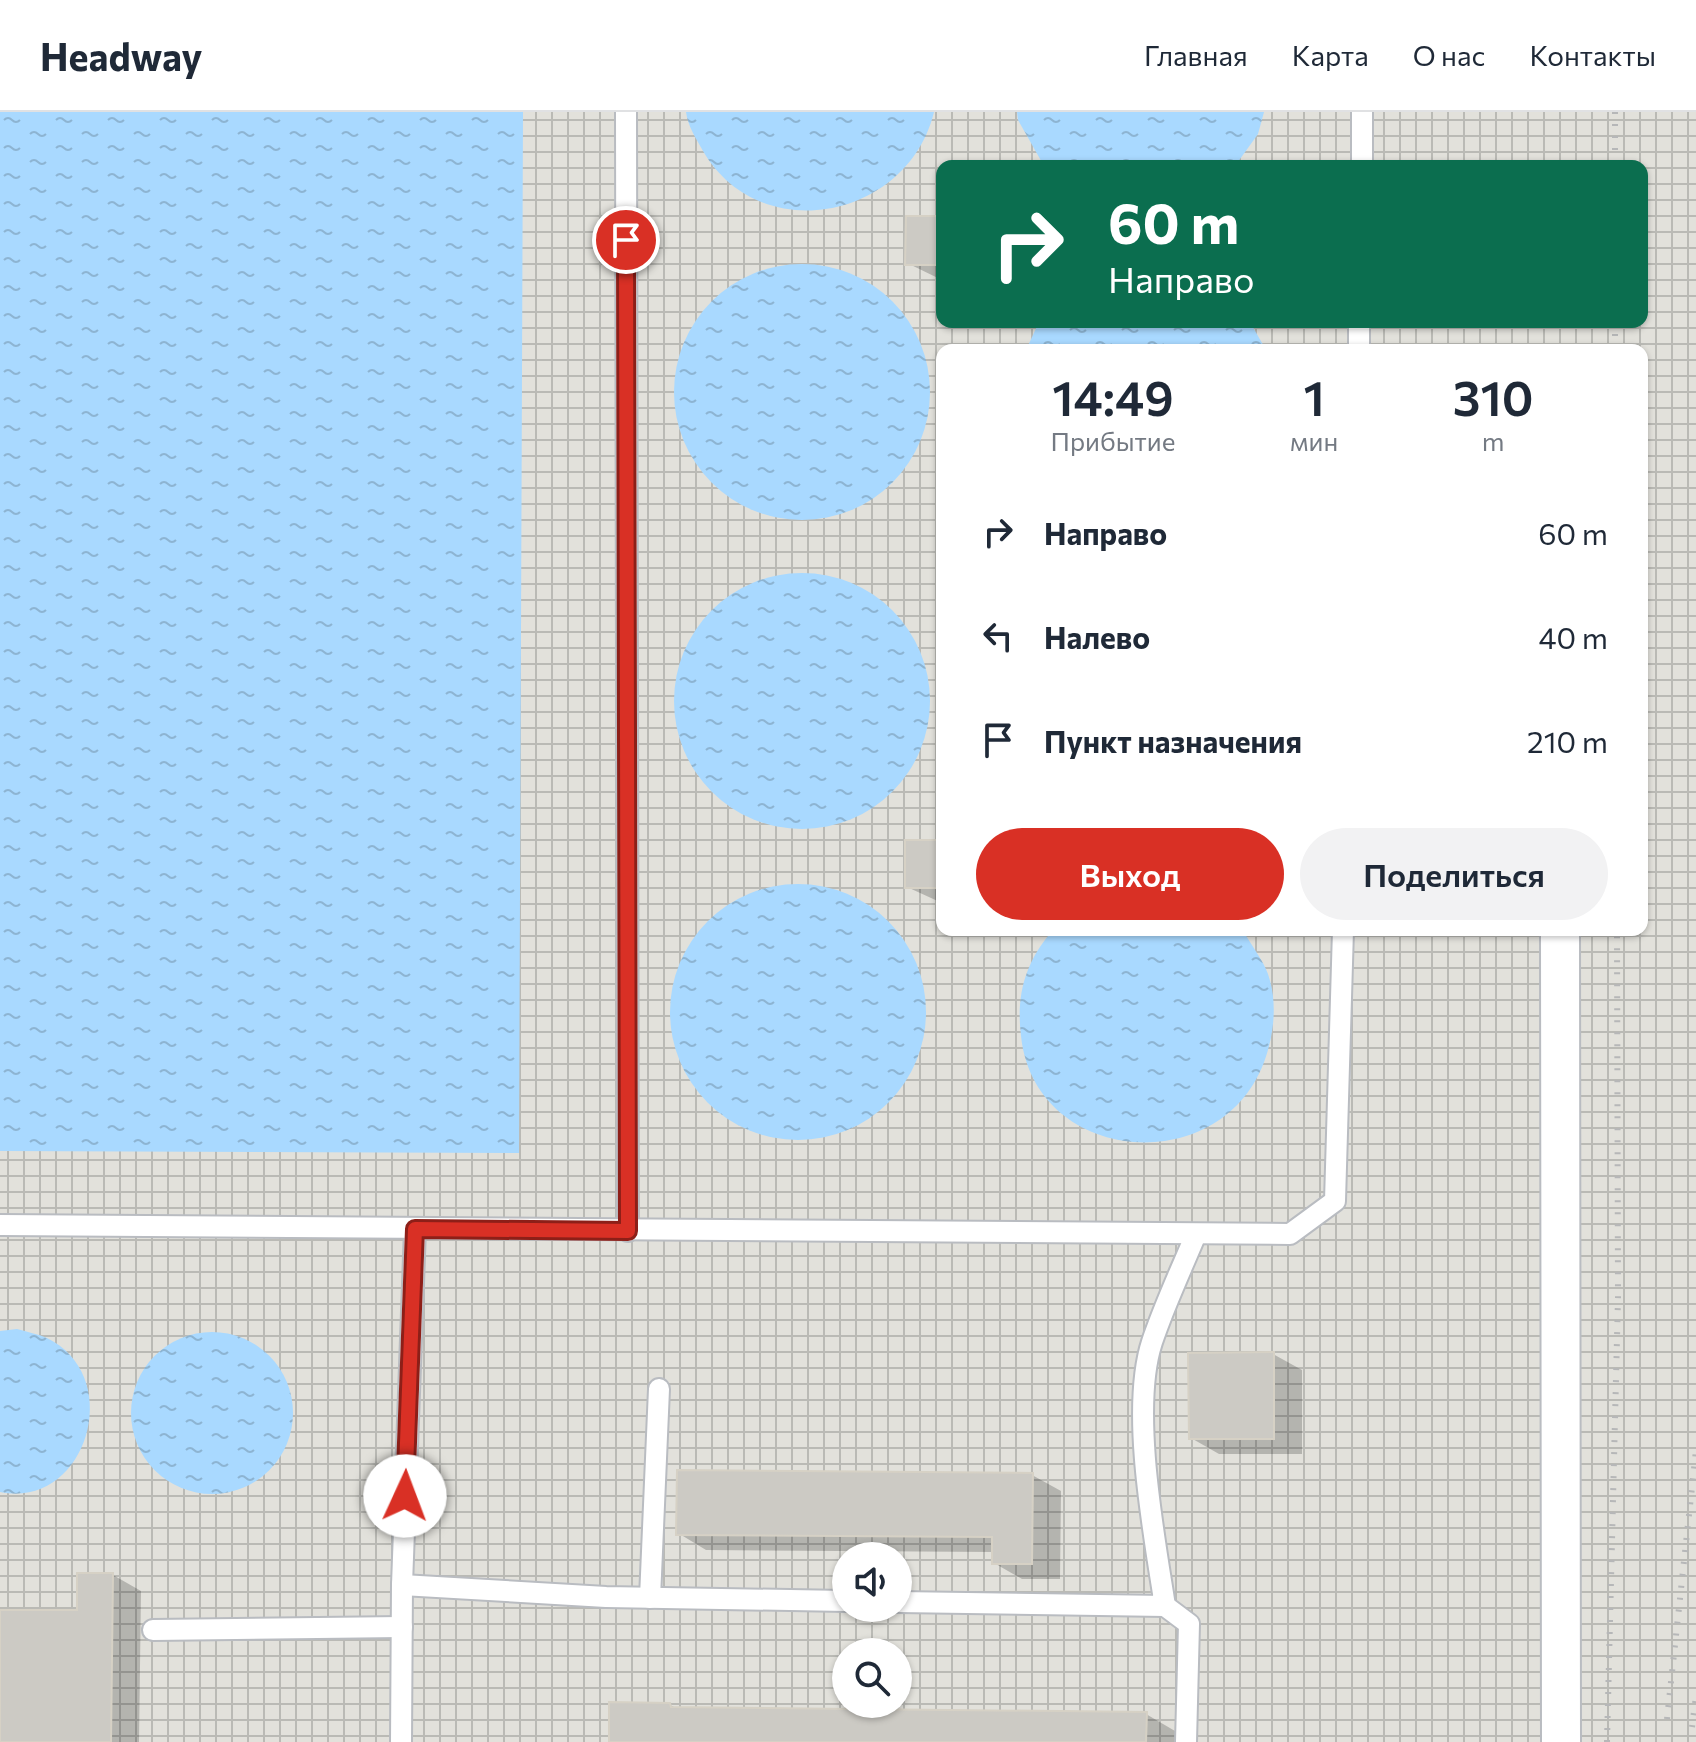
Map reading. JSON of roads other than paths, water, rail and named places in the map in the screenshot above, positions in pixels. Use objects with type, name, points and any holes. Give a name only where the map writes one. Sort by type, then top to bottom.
[{"type":"street","points":[[1560,936],[1561,1742]]},
{"type":"lane","points":[[626,112],[628,1231]]},
{"type":"lane","points":[[1362,112],[1362,160]]},
{"type":"lane","points":[[0,1225],[1290,1234],[1335,1201],[1343,936]]},
{"type":"lane","points":[[401,1742],[402,1585],[415,1229]]},
{"type":"lane","points":[[1165,1606],[1152,1517],[1143,1399],[1151,1344],[1196,1234]]},
{"type":"lane","points":[[650,1598],[659,1389]]},
{"type":"lane","points":[[402,1585],[650,1598],[832,1601]]},
{"type":"lane","points":[[912,1602],[1165,1606],[1189,1624],[1186,1742]]},
{"type":"lane","points":[[153,1630],[402,1627]]},
{"type":"water","points":[[0,112],[523,112],[519,1153],[0,1151]]},
{"type":"water","points":[[686,112],[934,112],[919,148],[895,177],[865,197],[830,208],[794,210],[759,201],[728,182],[703,151],[690,128]]},
{"type":"water","points":[[1017,112],[1264,112],[1258,134],[1239,160],[1041,160],[1018,120]]},
{"type":"water","points":[[802,264],[851,274],[883,293],[901,311],[920,343],[930,392],[920,441],[901,473],[883,491],[851,510],[802,520],[753,510],[721,491],[703,473],[684,441],[674,392],[684,343],[703,311],[721,293],[753,274]]},
{"type":"water","points":[[1036,328],[1253,328],[1263,344],[1029,344]]},
{"type":"water","points":[[802,573],[851,583],[883,602],[901,620],[920,652],[930,701],[920,750],[901,782],[883,800],[851,819],[802,829],[753,819],[721,800],[703,782],[684,750],[674,701],[684,652],[703,620],[721,602],[753,583]]},
{"type":"water","points":[[798,884],[847,894],[879,913],[897,931],[916,963],[926,1012],[916,1061],[897,1093],[879,1111],[847,1130],[798,1140],[749,1130],[717,1111],[699,1093],[680,1061],[670,1012],[680,963],[699,931],[717,913],[749,894]]},
{"type":"water","points":[[1048,936],[1246,936],[1268,974],[1274,1010],[1269,1046],[1249,1090],[1218,1121],[1180,1138],[1138,1142],[1097,1134],[1061,1113],[1034,1080],[1021,1036],[1020,1007],[1025,980]]},
{"type":"water","points":[[17,1329],[47,1338],[71,1357],[86,1381],[90,1409],[86,1436],[74,1461],[55,1481],[30,1492],[0,1492],[0,1331]]},
{"type":"water","points":[[212,1332],[243,1338],[270,1355],[287,1382],[293,1413],[287,1444],[270,1471],[243,1488],[212,1494],[181,1488],[154,1471],[137,1444],[131,1413],[137,1382],[154,1355],[181,1338]]},
{"type":"railway","points":[[1615,112],[1615,160]]},
{"type":"railway","points":[[1615,328],[1615,344]]},
{"type":"railway","points":[[1607,1742],[1618,1298],[1617,936]]},
{"type":"railway","points":[[1667,1719],[1696,1450]]},
{"type":"railway","points":[[1692,1727],[1696,1696]]}]
